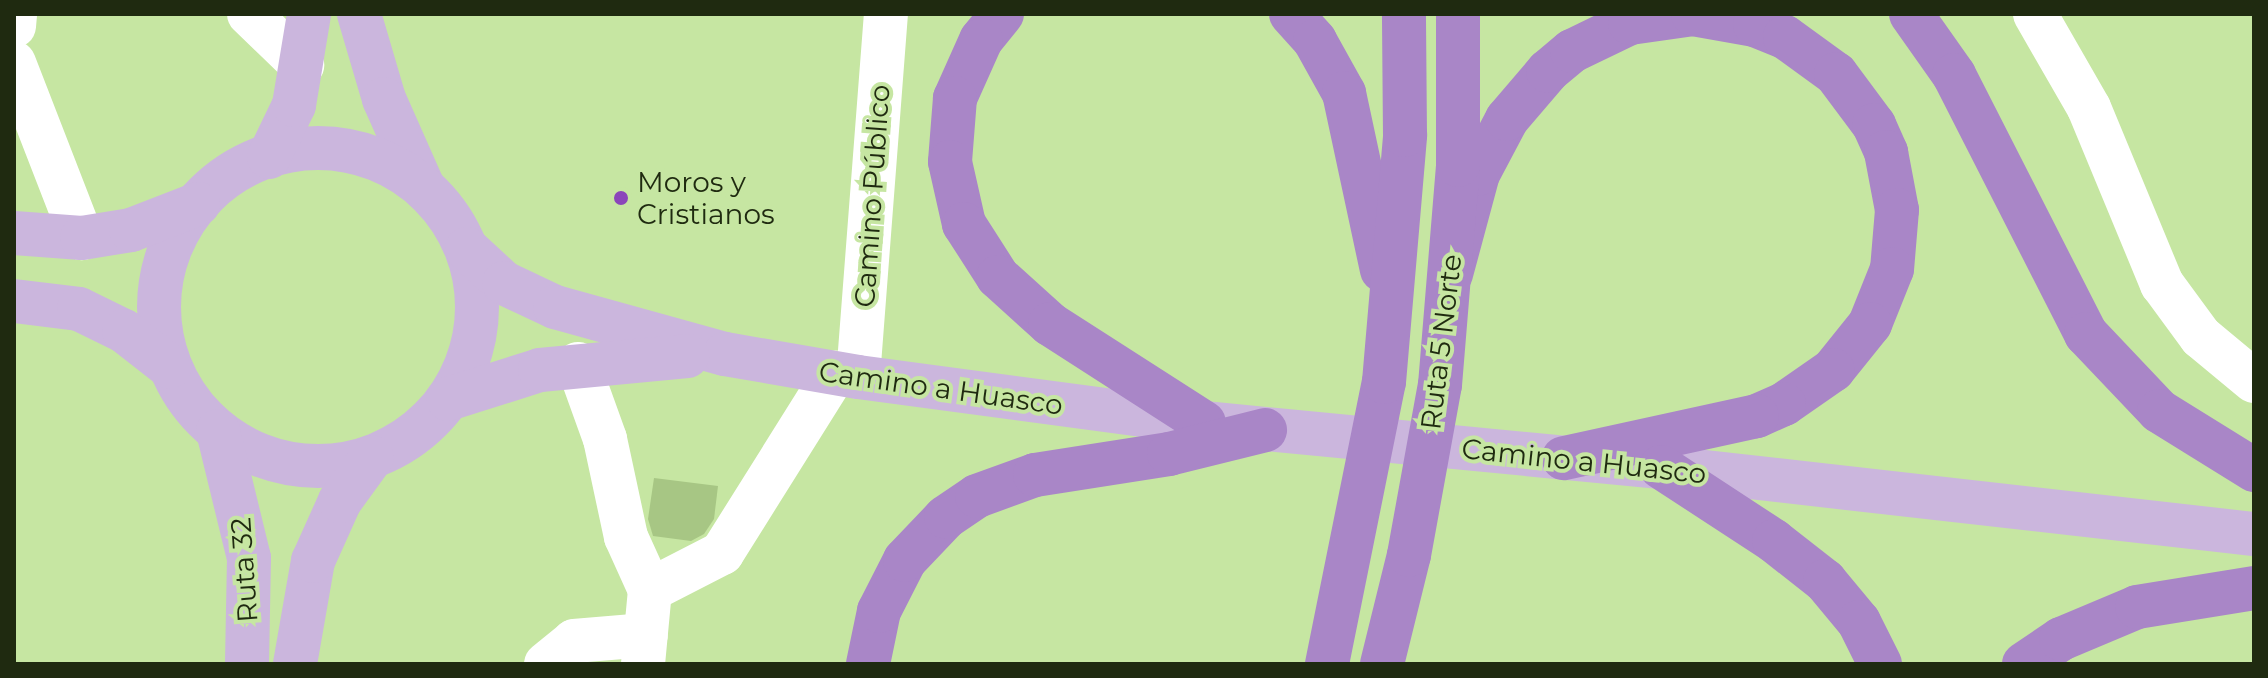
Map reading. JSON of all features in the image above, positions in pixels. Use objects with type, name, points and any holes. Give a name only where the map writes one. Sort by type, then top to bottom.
[{"type":"highway","points":[[1002,14],[966,68],[953,114],[950,162],[964,224],[998,277],[1050,324],[1204,423]]},
{"type":"highway","points":[[1291,14],[1331,66],[1354,121],[1392,317]]},
{"type":"highway","name":"Ruta 5 Norte","points":[[1327,664],[1356,539],[1384,382],[1392,317],[1405,135],[1404,14]]},
{"type":"highway","name":"Ruta 5 Norte","points":[[1382,664],[1409,555],[1440,385],[1451,274],[1458,14]]},
{"type":"highway","points":[[1451,274],[1478,174],[1507,119],[1548,71],[1572,51],[1630,23],[1693,14],[1755,25],[1785,37],[1836,74],[1874,125],[1886,152],[1897,210],[1892,269],[1870,324],[1833,370],[1784,404],[1757,416],[1564,458]]},
{"type":"highway","points":[[1911,14],[1954,75],[2086,334],[2159,411],[2254,470]]},
{"type":"highway","points":[[868,664],[879,611],[905,560],[946,517],[977,496],[1035,475],[1169,454],[1265,430]]},
{"type":"highway","points":[[1661,467],[1825,581],[1859,622],[1880,664]]},
{"type":"highway","points":[[2024,664],[2061,639],[2137,607],[2254,588]]},
{"type":"highway","points":[[1308,664],[1344,593]]},
{"type":"main road","points":[[269,157],[287,126],[302,65],[309,14]]},
{"type":"main road","points":[[359,14],[384,99],[423,187]]},
{"type":"main road","points":[[295,150],[350,151],[401,171],[423,187],[456,226],[467,249],[478,310],[469,357],[448,399],[400,443],[372,457],[340,464],[276,461],[218,431],[182,391],[170,367],[159,310],[161,281],[181,227],[198,204],[219,183],[269,157],[295,150]]},
{"type":"main road","points":[[14,233],[82,238],[131,230],[198,204]]},
{"type":"main road","name":"Camino a Huasco","points":[[467,249],[504,283],[555,307],[725,354],[846,375],[1265,430],[1661,467],[2254,534]]},
{"type":"main road","points":[[14,301],[79,309],[124,331],[170,367]]},
{"type":"main road","name":"Camino a Huasco","points":[[448,399],[540,370],[578,364],[725,354]]},
{"type":"main road","name":"Ruta 32","points":[[218,431],[249,558],[247,664]]},
{"type":"main road","name":"Ruta 32","points":[[295,664],[298,623],[313,561],[340,501],[372,457]]},
{"type":"street","points":[[14,26],[15,14]]},
{"type":"street","points":[[249,14],[302,65]]},
{"type":"street","name":"Camino Público","points":[[846,375],[886,14]]},
{"type":"street","points":[[2035,14],[2089,108],[2162,284],[2201,337],[2254,381]]},
{"type":"street","points":[[14,63],[82,238]]},
{"type":"street","points":[[546,664],[559,649],[583,638],[644,649],[650,590],[626,537],[605,439],[578,364]]},
{"type":"street","points":[[650,590],[722,553],[846,375]]},
{"type":"building","points":[[654,478],[718,486],[714,519],[704,534],[691,541],[653,536],[648,519]]},
{"type":"place","name":"Moros y Cristianos","points":[[621,198]]}]
